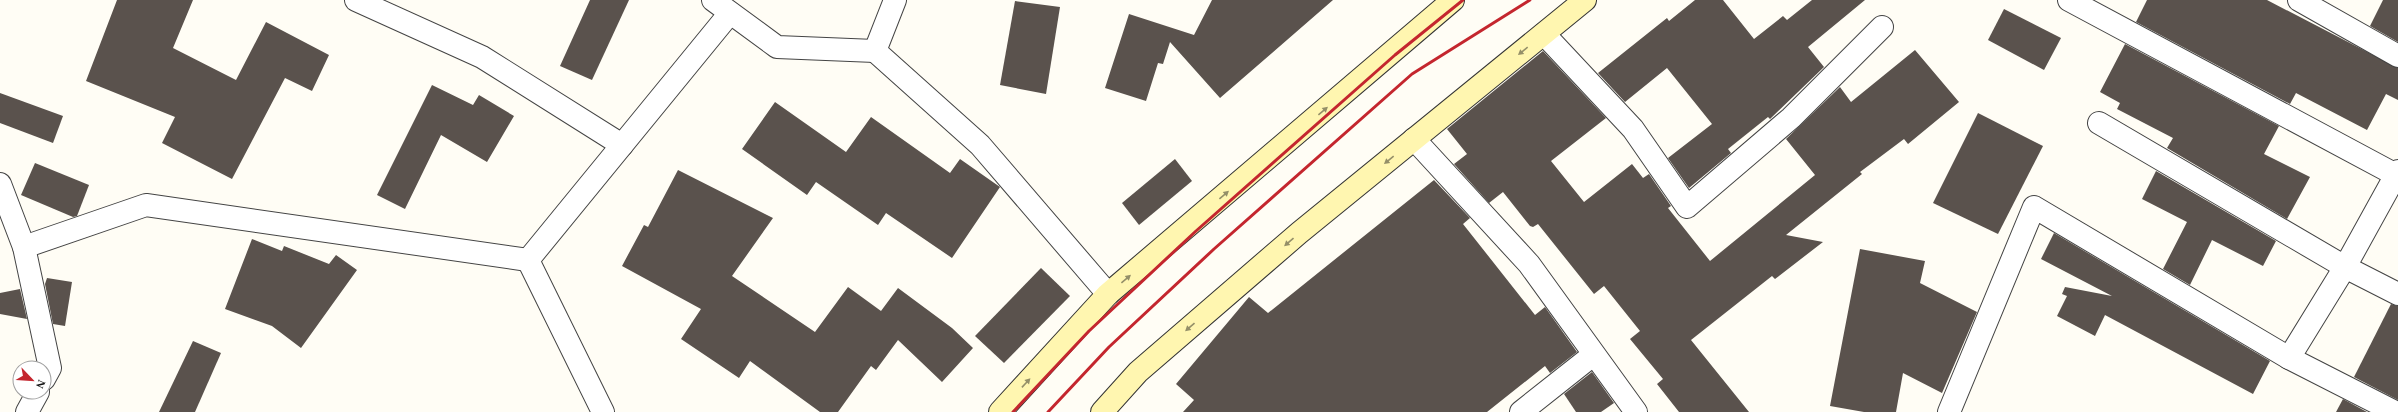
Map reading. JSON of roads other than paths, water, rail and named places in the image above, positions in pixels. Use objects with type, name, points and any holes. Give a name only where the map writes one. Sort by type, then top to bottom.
[{"type":"main road","points":[[1000,412],[1108,294],[1453,0]]},
{"type":"main road","points":[[1102,412],[1138,372],[1299,233],[1586,0]]},
{"type":"street","points":[[356,0],[482,57],[622,145]]},
{"type":"street","points":[[713,0],[777,47],[875,50],[980,145],[1108,294]]},
{"type":"street","points":[[875,50],[894,0]]},
{"type":"street","points":[[2069,0],[2397,174],[2346,267],[2289,358]]},
{"type":"street","points":[[2299,0],[2398,56]]},
{"type":"street","points":[[528,260],[730,13]]},
{"type":"street","points":[[1544,34],[1633,129],[1687,207],[1791,118],[1882,27]]},
{"type":"street","points":[[2099,123],[2346,267],[2398,294]]},
{"type":"street","points":[[1414,139],[1529,264],[1593,355],[1636,412]]},
{"type":"street","points":[[0,184],[24,248],[48,360]]},
{"type":"street","points":[[24,248],[146,205],[528,260]]},
{"type":"street","points":[[1949,412],[2034,207],[2289,358],[2395,412]]},
{"type":"street","points":[[528,260],[603,412]]},
{"type":"street","points":[[1521,412],[1593,355]]},
{"type":"street","points":[[28,412],[34,400]]},
{"type":"railway","points":[[1013,412],[1089,331],[1196,231],[1395,55],[1463,0]]},
{"type":"railway","points":[[1048,412],[1109,347],[1214,249],[1412,74],[1530,0]]}]
